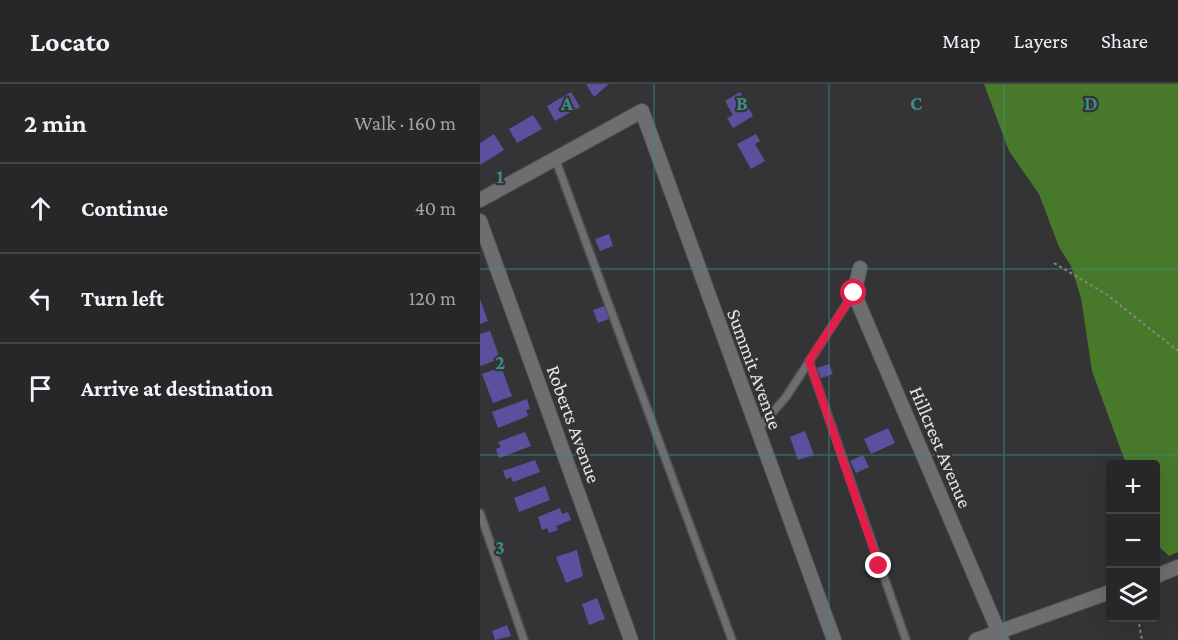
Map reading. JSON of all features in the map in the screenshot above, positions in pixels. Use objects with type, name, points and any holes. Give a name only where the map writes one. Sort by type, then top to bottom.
[{"type":"street","name":"Summit Avenue","points":[[555,158],[642,111],[834,640]]},
{"type":"street","points":[[480,200],[555,158]]},
{"type":"street","name":"Roberts Avenue","points":[[480,221],[631,640]]},
{"type":"street","points":[[854,293],[860,268]]},
{"type":"street","name":"Hillcrest Avenue","points":[[854,293],[1000,636]]},
{"type":"street","points":[[1160,574],[1178,567]]},
{"type":"street","points":[[976,640],[1000,636],[1106,594]]},
{"type":"lane","points":[[555,158],[732,640]]},
{"type":"lane","points":[[757,431],[786,397],[854,293]]},
{"type":"lane","points":[[809,361],[906,640]]},
{"type":"lane","points":[[480,513],[524,640]]},
{"type":"path","points":[[1054,263],[1106,294],[1178,351]]},
{"type":"path","points":[[1139,622],[1142,640]]},
{"type":"green space","points":[[984,84],[1178,84],[1178,552],[1169,556],[1160,548],[1160,460],[1125,460],[1092,371],[1081,298],[1071,266],[1059,247],[1039,194],[1009,151]]},
{"type":"building","points":[[586,84],[609,84],[594,97]]},
{"type":"building","points":[[571,92],[580,107],[555,121],[547,106]]},
{"type":"building","points":[[740,92],[753,116],[733,128],[727,118],[733,115],[725,101]]},
{"type":"building","points":[[533,115],[542,129],[517,143],[509,129]]},
{"type":"building","points":[[494,134],[504,150],[480,165],[480,143]]},
{"type":"building","points":[[756,134],[760,141],[755,144],[765,161],[751,169],[737,144]]},
{"type":"building","points":[[609,234],[613,246],[600,251],[595,239]]},
{"type":"building","points":[[480,299],[488,321],[480,324]]},
{"type":"building","points":[[607,305],[612,318],[598,323],[593,310]]},
{"type":"building","points":[[490,331],[500,359],[480,366],[480,334]]},
{"type":"building","points":[[829,364],[833,374],[821,378],[817,368]]},
{"type":"building","points":[[501,367],[512,396],[493,403],[482,374]]},
{"type":"building","points":[[527,399],[530,409],[526,410],[528,416],[498,428],[492,412]]},
{"type":"building","points":[[888,428],[895,443],[871,454],[864,439]]},
{"type":"building","points":[[805,431],[814,455],[798,460],[790,437]]},
{"type":"building","points":[[525,432],[531,446],[499,458],[496,449],[501,447],[498,442]]},
{"type":"building","points":[[863,455],[869,467],[856,473],[850,461]]},
{"type":"building","points":[[535,460],[540,472],[513,482],[511,477],[506,479],[503,471]]},
{"type":"building","points":[[545,486],[550,500],[519,512],[514,498]]},
{"type":"building","points":[[560,508],[562,514],[568,512],[571,520],[556,526],[558,530],[549,533],[547,528],[542,530],[538,517]]},
{"type":"building","points":[[577,550],[583,576],[566,583],[556,557]]},
{"type":"building","points":[[597,598],[605,619],[589,625],[582,604]]},
{"type":"building","points":[[507,625],[511,636],[495,640],[492,631]]},
{"type":"route","points":[[854,293],[809,361],[879,566]]}]
